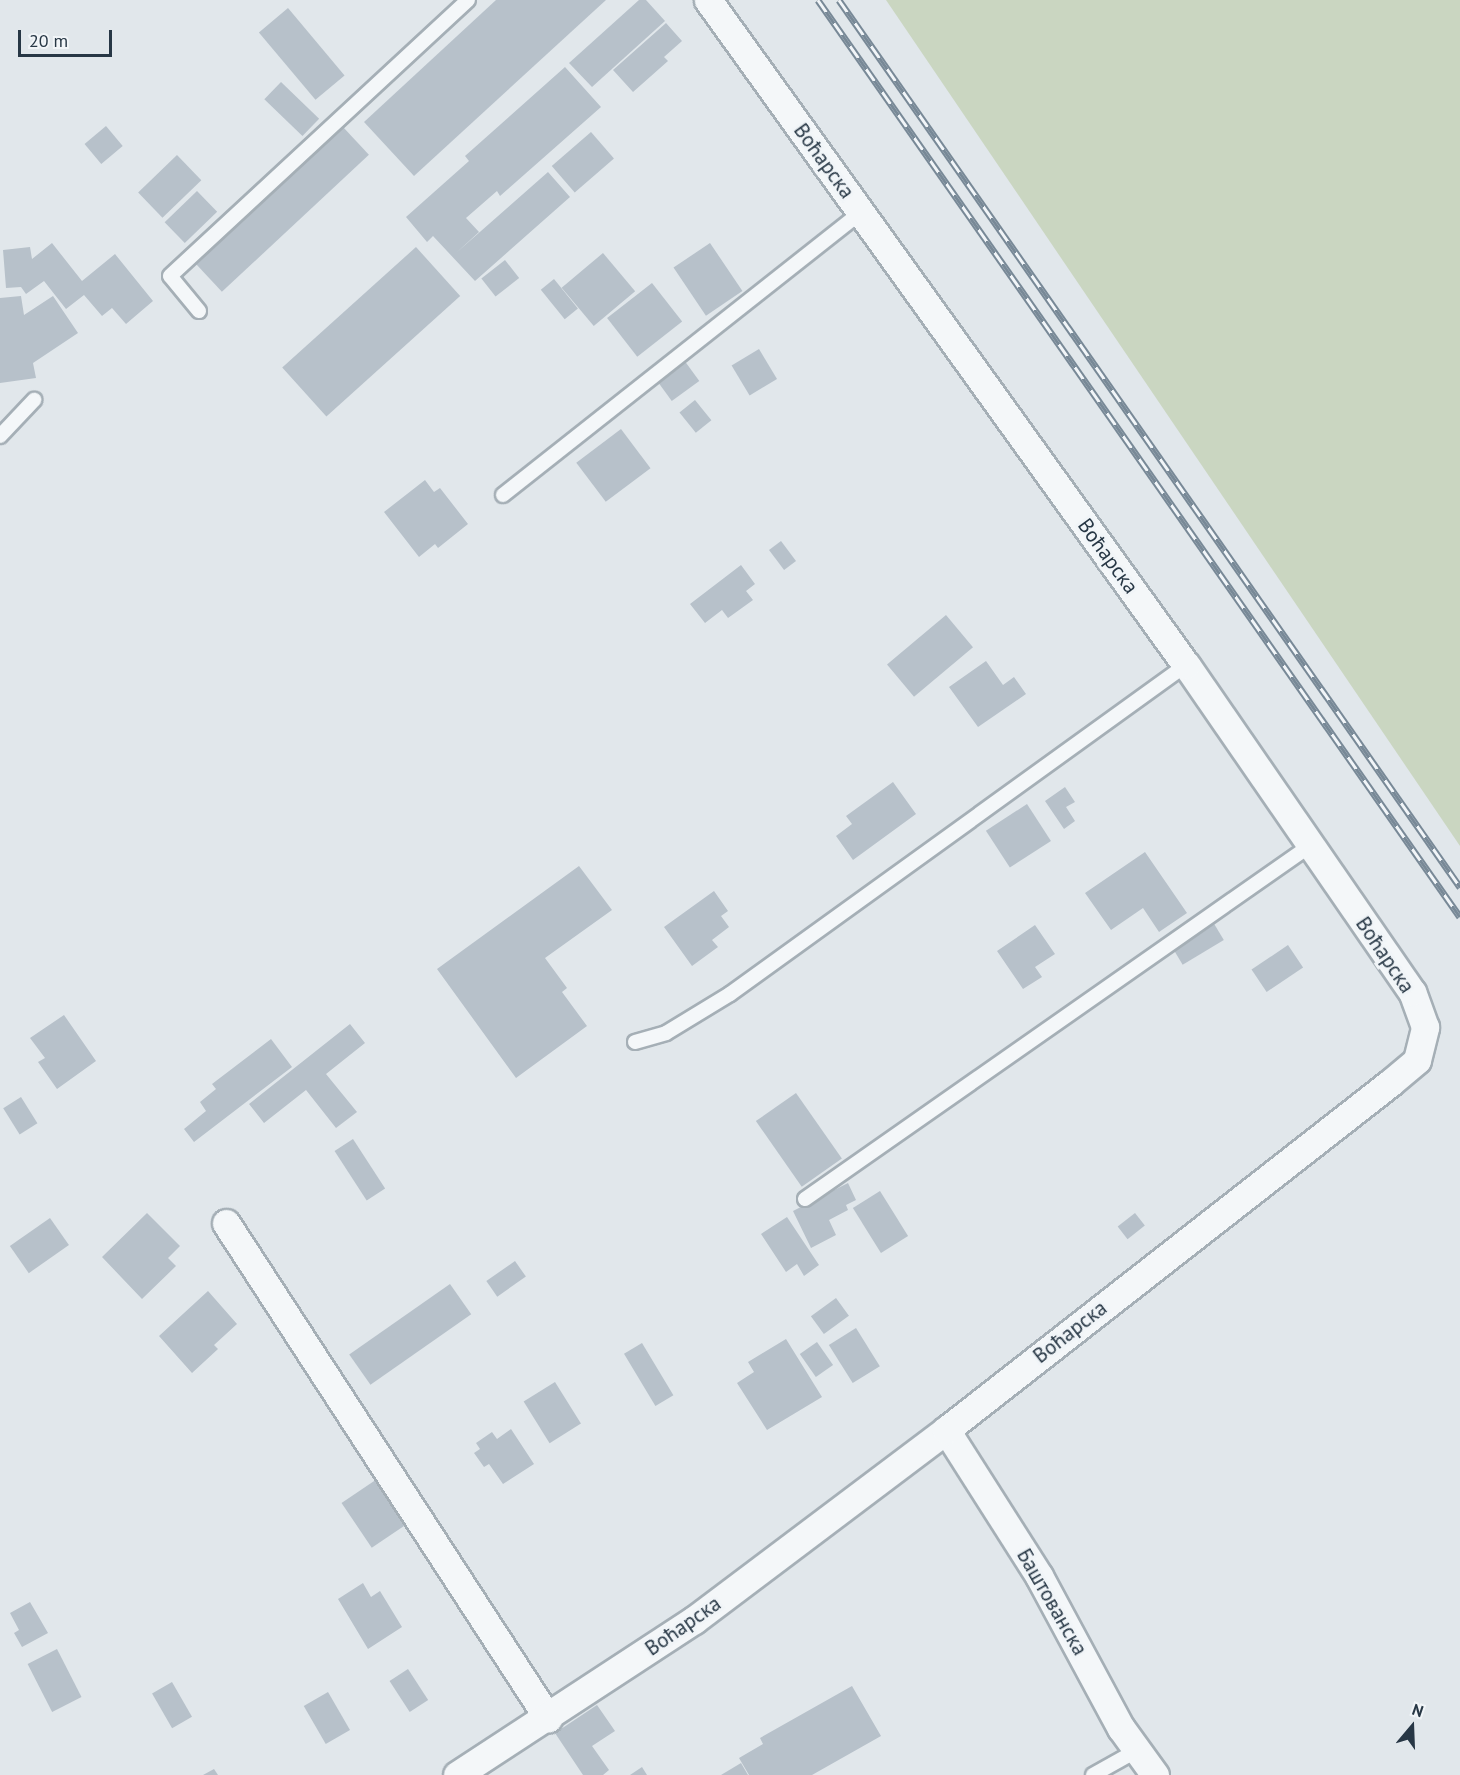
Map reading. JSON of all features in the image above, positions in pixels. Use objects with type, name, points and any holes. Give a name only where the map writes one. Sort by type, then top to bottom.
[{"type":"street","name":"Воћарска","points":[[457,1775],[548,1718],[694,1620],[946,1430],[1417,1060],[1425,1026],[1412,992],[1186,665],[708,0]]},
{"type":"street","points":[[226,1223],[548,1718]]},
{"type":"street","name":"Баштованска","points":[[946,1430],[1039,1576],[1136,1751],[1155,1775]]},
{"type":"lane","points":[[199,311],[170,276],[468,0]]},
{"type":"lane","points":[[503,495],[861,213]]},
{"type":"lane","points":[[0,436],[34,400]]},
{"type":"lane","points":[[635,1042],[666,1033],[730,994],[1186,665]]},
{"type":"lane","points":[[805,1199],[1311,845]]},
{"type":"lane","points":[[1093,1775],[1136,1751]]},
{"type":"green space","points":[[886,0],[1460,0],[1460,846]]},
{"type":"building","points":[[496,0],[606,0],[414,176],[364,122]]},
{"type":"building","points":[[639,0],[646,0],[665,21],[592,87],[569,63]]},
{"type":"building","points":[[288,8],[345,75],[315,100],[259,32]]},
{"type":"building","points":[[666,23],[682,41],[664,57],[668,61],[633,92],[613,70]]},
{"type":"building","points":[[565,67],[601,107],[500,196],[497,191],[466,218],[479,232],[456,253],[548,172],[570,197],[475,281],[433,236],[427,242],[406,217],[469,161],[465,156]]},
{"type":"building","points":[[281,82],[319,119],[302,136],[264,99]]},
{"type":"building","points":[[106,126],[123,146],[101,164],[85,144]]},
{"type":"building","points":[[343,127],[369,155],[222,292],[196,264]]},
{"type":"building","points":[[591,132],[614,158],[575,193],[552,166]]},
{"type":"building","points":[[177,155],[201,180],[162,218],[138,193]]},
{"type":"building","points":[[197,191],[217,212],[185,243],[165,222]]},
{"type":"building","points":[[52,243],[82,281],[115,254],[153,301],[126,324],[112,308],[102,316],[84,295],[66,309],[44,281],[26,294],[21,287],[6,288],[3,250],[30,247],[32,259]]},
{"type":"building","points":[[710,243],[742,291],[706,316],[674,268]]},
{"type":"building","points":[[416,247],[460,296],[326,416],[282,367]]},
{"type":"building","points":[[603,253],[635,291],[594,326],[562,288]]},
{"type":"building","points":[[505,260],[519,278],[496,297],[481,278]]},
{"type":"building","points":[[554,279],[578,309],[565,319],[541,290]]},
{"type":"building","points":[[652,283],[682,322],[637,357],[607,318]]},
{"type":"building","points":[[21,296],[24,315],[53,296],[78,333],[33,363],[36,378],[0,383],[0,298]]},
{"type":"building","points":[[759,349],[777,379],[750,395],[732,365]]},
{"type":"building","points":[[684,360],[699,381],[672,401],[656,380]]},
{"type":"building","points":[[695,400],[711,420],[696,433],[679,413]]},
{"type":"building","points":[[621,429],[650,468],[606,502],[576,463]]},
{"type":"building","points":[[425,480],[434,492],[440,488],[468,524],[438,548],[435,544],[419,557],[384,512]]},
{"type":"building","points":[[781,541],[796,561],[784,570],[769,550]]},
{"type":"building","points":[[741,565],[755,584],[746,591],[753,600],[728,618],[722,610],[705,623],[690,604]]},
{"type":"building","points":[[946,615],[973,647],[914,697],[887,664]]},
{"type":"building","points":[[986,661],[1003,685],[1014,677],[1026,694],[978,727],[949,687]]},
{"type":"building","points":[[893,782],[916,814],[853,860],[836,836],[852,824],[846,816]]},
{"type":"building","points":[[1065,787],[1075,802],[1066,807],[1075,821],[1064,829],[1045,801]]},
{"type":"building","points":[[1027,804],[1051,841],[1010,868],[986,831]]},
{"type":"building","points":[[1145,852],[1187,913],[1159,932],[1143,908],[1111,930],[1085,893]]},
{"type":"building","points":[[579,866],[612,910],[545,958],[567,988],[562,992],[587,1026],[516,1078],[437,969]]},
{"type":"building","points":[[714,891],[728,911],[721,916],[729,927],[712,940],[718,947],[692,966],[664,927]]},
{"type":"building","points":[[1213,922],[1224,940],[1183,965],[1172,947]]},
{"type":"building","points":[[1035,925],[1055,954],[1035,967],[1042,977],[1023,989],[997,951]]},
{"type":"building","points":[[1288,945],[1303,967],[1267,992],[1252,970]]},
{"type":"building","points":[[64,1015],[96,1061],[57,1089],[38,1062],[45,1058],[30,1038]]},
{"type":"building","points":[[350,1024],[365,1043],[326,1074],[357,1112],[336,1128],[306,1090],[264,1123],[249,1104]]},
{"type":"building","points":[[271,1039],[292,1067],[194,1142],[184,1129],[206,1111],[200,1102],[216,1089],[212,1084]]},
{"type":"building","points":[[796,1093],[842,1159],[802,1187],[756,1121]]},
{"type":"building","points":[[21,1097],[37,1123],[20,1134],[3,1108]]},
{"type":"building","points":[[353,1139],[385,1188],[367,1200],[335,1151]]},
{"type":"building","points":[[848,1183],[856,1200],[846,1205],[848,1210],[829,1220],[836,1235],[811,1248],[793,1211]]},
{"type":"building","points":[[880,1191],[908,1236],[881,1253],[853,1208]]},
{"type":"building","points":[[147,1213],[180,1246],[168,1258],[176,1266],[142,1299],[102,1257]]},
{"type":"building","points":[[1135,1213],[1145,1226],[1128,1239],[1118,1227]]},
{"type":"building","points":[[787,1217],[819,1265],[804,1276],[797,1264],[786,1272],[761,1234]]},
{"type":"building","points":[[50,1218],[69,1245],[29,1273],[10,1246]]},
{"type":"building","points":[[515,1261],[526,1277],[497,1297],[486,1281]]},
{"type":"building","points":[[450,1284],[471,1314],[370,1385],[349,1355]]},
{"type":"building","points":[[208,1291],[237,1324],[214,1345],[218,1349],[192,1373],[159,1336]]},
{"type":"building","points":[[836,1298],[849,1316],[824,1334],[811,1316]]},
{"type":"building","points":[[856,1328],[880,1366],[853,1383],[829,1345]]},
{"type":"building","points":[[786,1339],[822,1397],[767,1430],[737,1383],[754,1372],[748,1362]]},
{"type":"building","points":[[817,1342],[833,1365],[816,1377],[800,1354]]},
{"type":"building","points":[[642,1343],[673,1395],[655,1406],[624,1354]]},
{"type":"building","points":[[555,1382],[581,1424],[550,1443],[524,1402]]},
{"type":"building","points":[[511,1429],[534,1464],[503,1484],[489,1464],[484,1467],[474,1453],[480,1449],[476,1443],[492,1432],[497,1439]]},
{"type":"building","points":[[383,1475],[413,1520],[372,1548],[342,1503]]},
{"type":"building","points":[[363,1583],[371,1597],[380,1591],[402,1627],[368,1649],[338,1599]]},
{"type":"building","points":[[30,1602],[48,1633],[22,1647],[14,1633],[19,1630],[10,1613]]},
{"type":"building","points":[[57,1649],[82,1697],[52,1712],[28,1664]]},
{"type":"building","points":[[408,1669],[428,1700],[410,1712],[390,1681]]},
{"type":"building","points":[[172,1682],[192,1717],[172,1728],[152,1694]]},
{"type":"building","points":[[852,1686],[881,1736],[812,1775],[749,1775],[739,1758],[763,1744],[760,1738]]},
{"type":"building","points":[[328,1692],[350,1730],[326,1744],[304,1706]]},
{"type":"building","points":[[597,1705],[615,1731],[592,1746],[609,1770],[603,1775],[583,1775],[555,1733]]},
{"type":"building","points":[[741,1763],[748,1775],[721,1775]]},
{"type":"building","points":[[642,1767],[647,1775],[630,1775]]},
{"type":"building","points":[[214,1769],[218,1775],[203,1775]]},
{"type":"railway","points":[[818,0],[1460,917]]},
{"type":"railway","points":[[839,0],[1460,887]]}]
